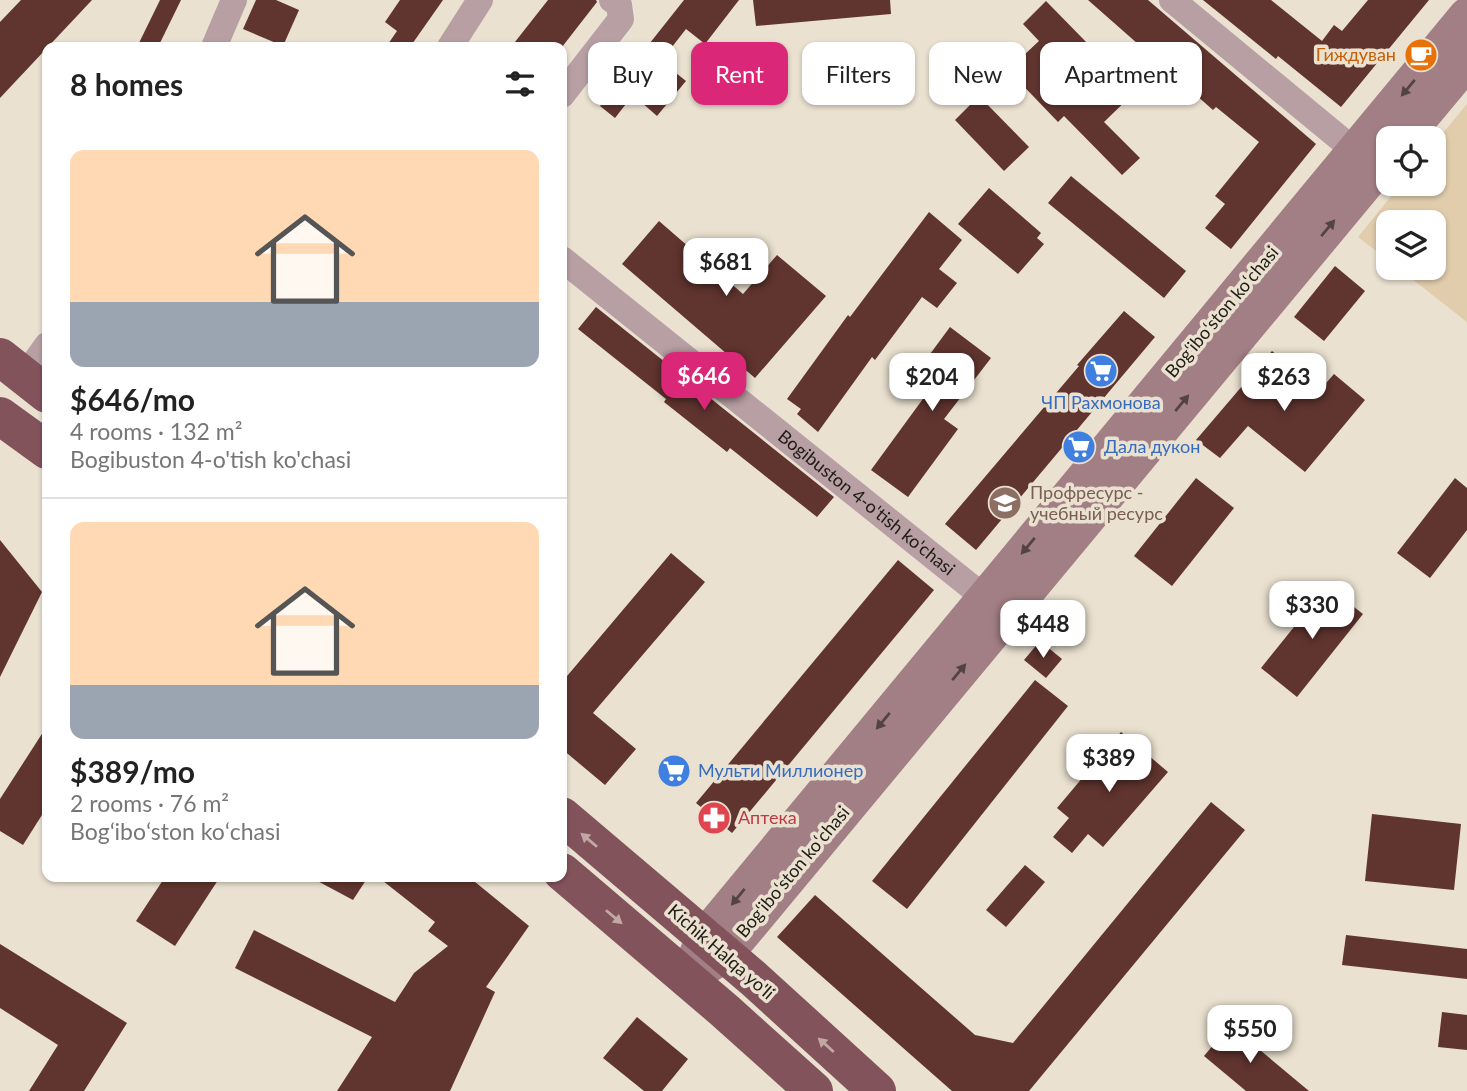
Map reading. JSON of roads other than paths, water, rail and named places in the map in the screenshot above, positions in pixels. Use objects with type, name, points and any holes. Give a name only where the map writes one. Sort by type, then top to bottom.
[{"type":"highway","points":[[0,408],[24,376]]},
{"type":"highway","points":[[0,415],[42,446]]},
{"type":"highway","name":"Kichik Halqa yo'li","points":[[567,820],[715,946],[877,1091]]},
{"type":"highway","points":[[567,877],[814,1091]]},
{"type":"street","points":[[216,42],[234,0]]},
{"type":"street","points":[[453,42],[480,0]]},
{"type":"street","points":[[567,89],[621,19],[619,5],[612,0]]},
{"type":"street","points":[[1172,0],[1371,154]]},
{"type":"street","name":"Bogʻiboʻston koʻchasi","points":[[687,979],[1371,154],[1467,16]]},
{"type":"street","points":[[1413,126],[1467,61]]},
{"type":"street","name":"Bogibuston 4-o'tish ko'chasi","points":[[567,263],[996,607]]},
{"type":"street","points":[[24,376],[42,352]]},
{"type":"place","name":"Гиждуван","points":[[1421,55]]},
{"type":"place","name":"ЧП Рахмонова","points":[[1101,371]]},
{"type":"place","name":"Дала дукон","points":[[1079,447]]},
{"type":"place","name":"Профресурс - учебный ресурс","points":[[1005,503]]},
{"type":"place","name":"Мульти Миллионер","points":[[674,771]]},
{"type":"place","name":"Аптека","points":[[714,818]]}]
